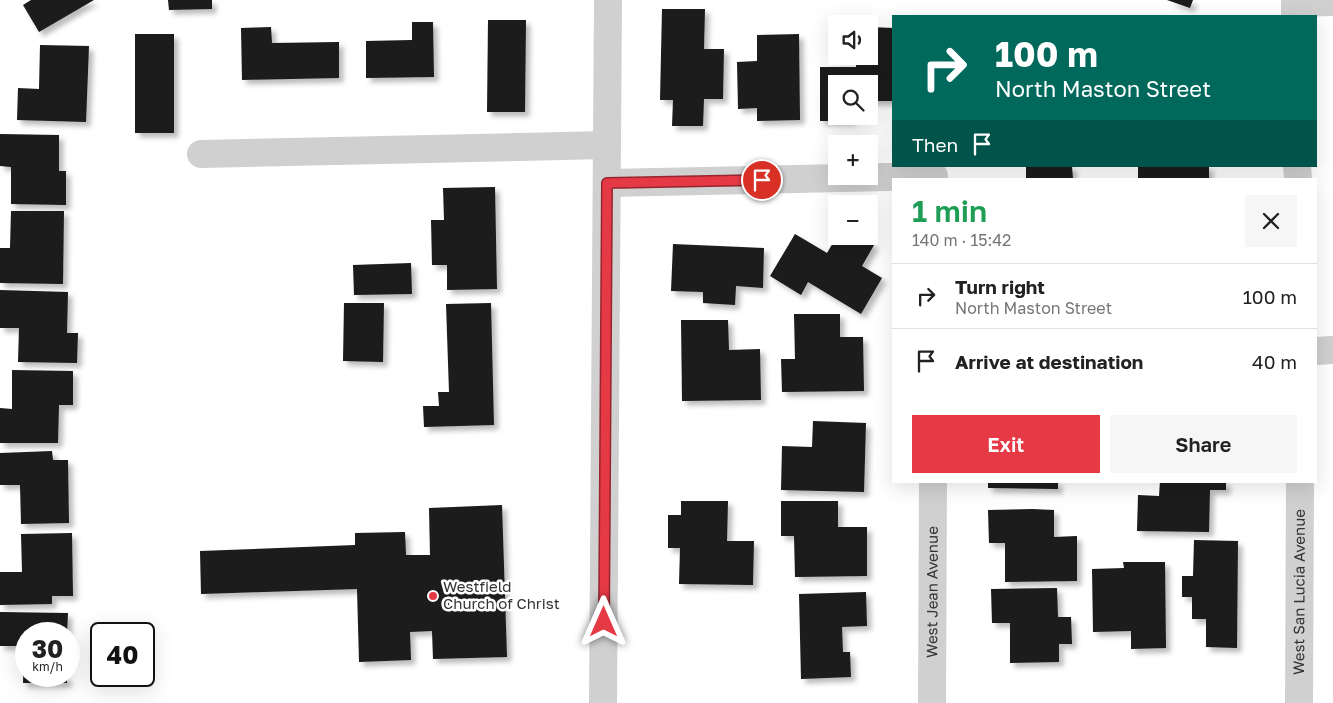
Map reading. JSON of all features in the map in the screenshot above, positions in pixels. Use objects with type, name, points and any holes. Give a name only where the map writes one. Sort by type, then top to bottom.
[{"type":"street","points":[[603,703],[608,0]]},
{"type":"street","points":[[1295,10],[1333,2]]},
{"type":"street","points":[[201,154],[607,145]]},
{"type":"street","points":[[607,183],[934,177]]},
{"type":"street","points":[[1317,351],[1333,350]]},
{"type":"street","name":"West Jean Avenue","points":[[932,703],[933,483]]},
{"type":"street","name":"West San Lucia Avenue","points":[[1299,703],[1300,483]]},
{"type":"building","points":[[31,0],[94,0],[39,32],[23,5]]},
{"type":"building","points":[[168,0],[212,0],[212,9],[169,10]]},
{"type":"building","points":[[1167,0],[1193,0],[1190,8]]},
{"type":"building","points":[[662,9],[705,9],[704,49],[724,49],[723,99],[704,99],[703,126],[672,126],[673,100],[660,100]]},
{"type":"building","points":[[488,20],[526,20],[525,112],[487,112]]},
{"type":"building","points":[[412,22],[433,22],[434,77],[366,78],[366,41],[412,40]]},
{"type":"building","points":[[271,27],[272,43],[339,42],[339,78],[242,80],[241,28]]},
{"type":"building","points":[[878,27],[892,28],[892,101],[878,101],[878,75],[828,75],[828,121],[820,121],[820,67],[856,67],[856,65],[878,65]]},
{"type":"building","points":[[135,34],[174,34],[174,133],[135,133]]},
{"type":"building","points":[[799,34],[800,120],[757,121],[757,108],[738,109],[737,62],[757,61],[757,35]]},
{"type":"building","points":[[40,45],[89,46],[86,122],[17,120],[18,88],[39,89]]},
{"type":"building","points":[[0,134],[59,135],[59,171],[66,171],[66,205],[11,204],[11,167],[0,166]]},
{"type":"building","points":[[1026,167],[1072,167],[1073,178],[1026,178]]},
{"type":"building","points":[[1138,167],[1209,167],[1209,178],[1138,178]]},
{"type":"building","points":[[495,187],[497,289],[447,290],[447,265],[432,265],[431,220],[444,220],[443,188]]},
{"type":"building","points":[[11,211],[64,211],[63,284],[0,283],[0,248],[10,248]]},
{"type":"building","points":[[795,234],[827,253],[832,245],[874,245],[862,266],[882,278],[861,314],[808,282],[801,295],[770,276]]},
{"type":"building","points":[[673,244],[764,248],[763,288],[736,286],[735,305],[703,303],[703,292],[671,291]]},
{"type":"building","points":[[411,263],[412,294],[354,295],[353,265]]},
{"type":"building","points":[[0,290],[68,292],[67,333],[78,333],[77,363],[18,362],[19,328],[0,328]]},
{"type":"building","points":[[344,303],[384,303],[383,362],[343,361]]},
{"type":"building","points":[[491,303],[494,425],[424,427],[423,406],[439,406],[438,392],[449,392],[446,304]]},
{"type":"building","points":[[794,314],[840,314],[840,337],[863,337],[864,391],[782,392],[781,359],[795,359]]},
{"type":"building","points":[[681,320],[728,320],[729,350],[760,349],[761,400],[682,401]]},
{"type":"building","points":[[12,370],[73,371],[73,405],[59,405],[58,443],[0,443],[0,408],[12,409]]},
{"type":"building","points":[[813,421],[866,423],[864,492],[781,490],[782,446],[812,447]]},
{"type":"building","points":[[52,451],[53,460],[68,460],[69,523],[21,524],[20,485],[0,485],[0,453]]},
{"type":"building","points":[[988,483],[1058,483],[1058,489],[988,488]]},
{"type":"building","points":[[1160,483],[1226,483],[1226,490],[1210,490],[1209,532],[1137,531],[1138,495],[1159,496]]},
{"type":"building","points":[[681,501],[728,501],[727,541],[754,541],[753,585],[679,584],[680,548],[668,548],[668,515],[681,515]]},
{"type":"building","points":[[781,501],[838,501],[838,527],[867,527],[867,576],[795,577],[794,536],[781,536]]},
{"type":"building","points":[[502,505],[507,657],[433,659],[432,631],[410,632],[411,660],[359,662],[357,589],[201,594],[200,551],[355,545],[355,533],[405,532],[406,555],[430,555],[429,508]]},
{"type":"building","points":[[988,510],[1054,510],[1054,537],[1077,536],[1077,581],[1005,582],[1005,543],[989,543]]},
{"type":"building","points":[[72,533],[73,596],[52,596],[52,604],[0,605],[0,572],[22,572],[21,534]]},
{"type":"building","points":[[1194,540],[1238,541],[1237,648],[1206,647],[1206,619],[1192,619],[1192,597],[1182,597],[1182,576],[1193,576]]},
{"type":"building","points":[[1123,562],[1165,562],[1166,648],[1131,649],[1131,631],[1093,632],[1092,569],[1124,568]]},
{"type":"building","points":[[1057,588],[1058,617],[1071,617],[1072,644],[1059,644],[1059,662],[1010,663],[1010,623],[992,623],[991,589]]},
{"type":"building","points":[[866,592],[867,626],[842,627],[843,652],[850,652],[851,677],[801,679],[799,594]]},
{"type":"building","points":[[0,612],[68,613],[68,622],[15,622],[15,646],[0,646]]},
{"type":"place","name":"Westfield Church of Christ","points":[[433,596]]},
{"type":"route","points":[[604,622],[607,183],[762,180]]}]
